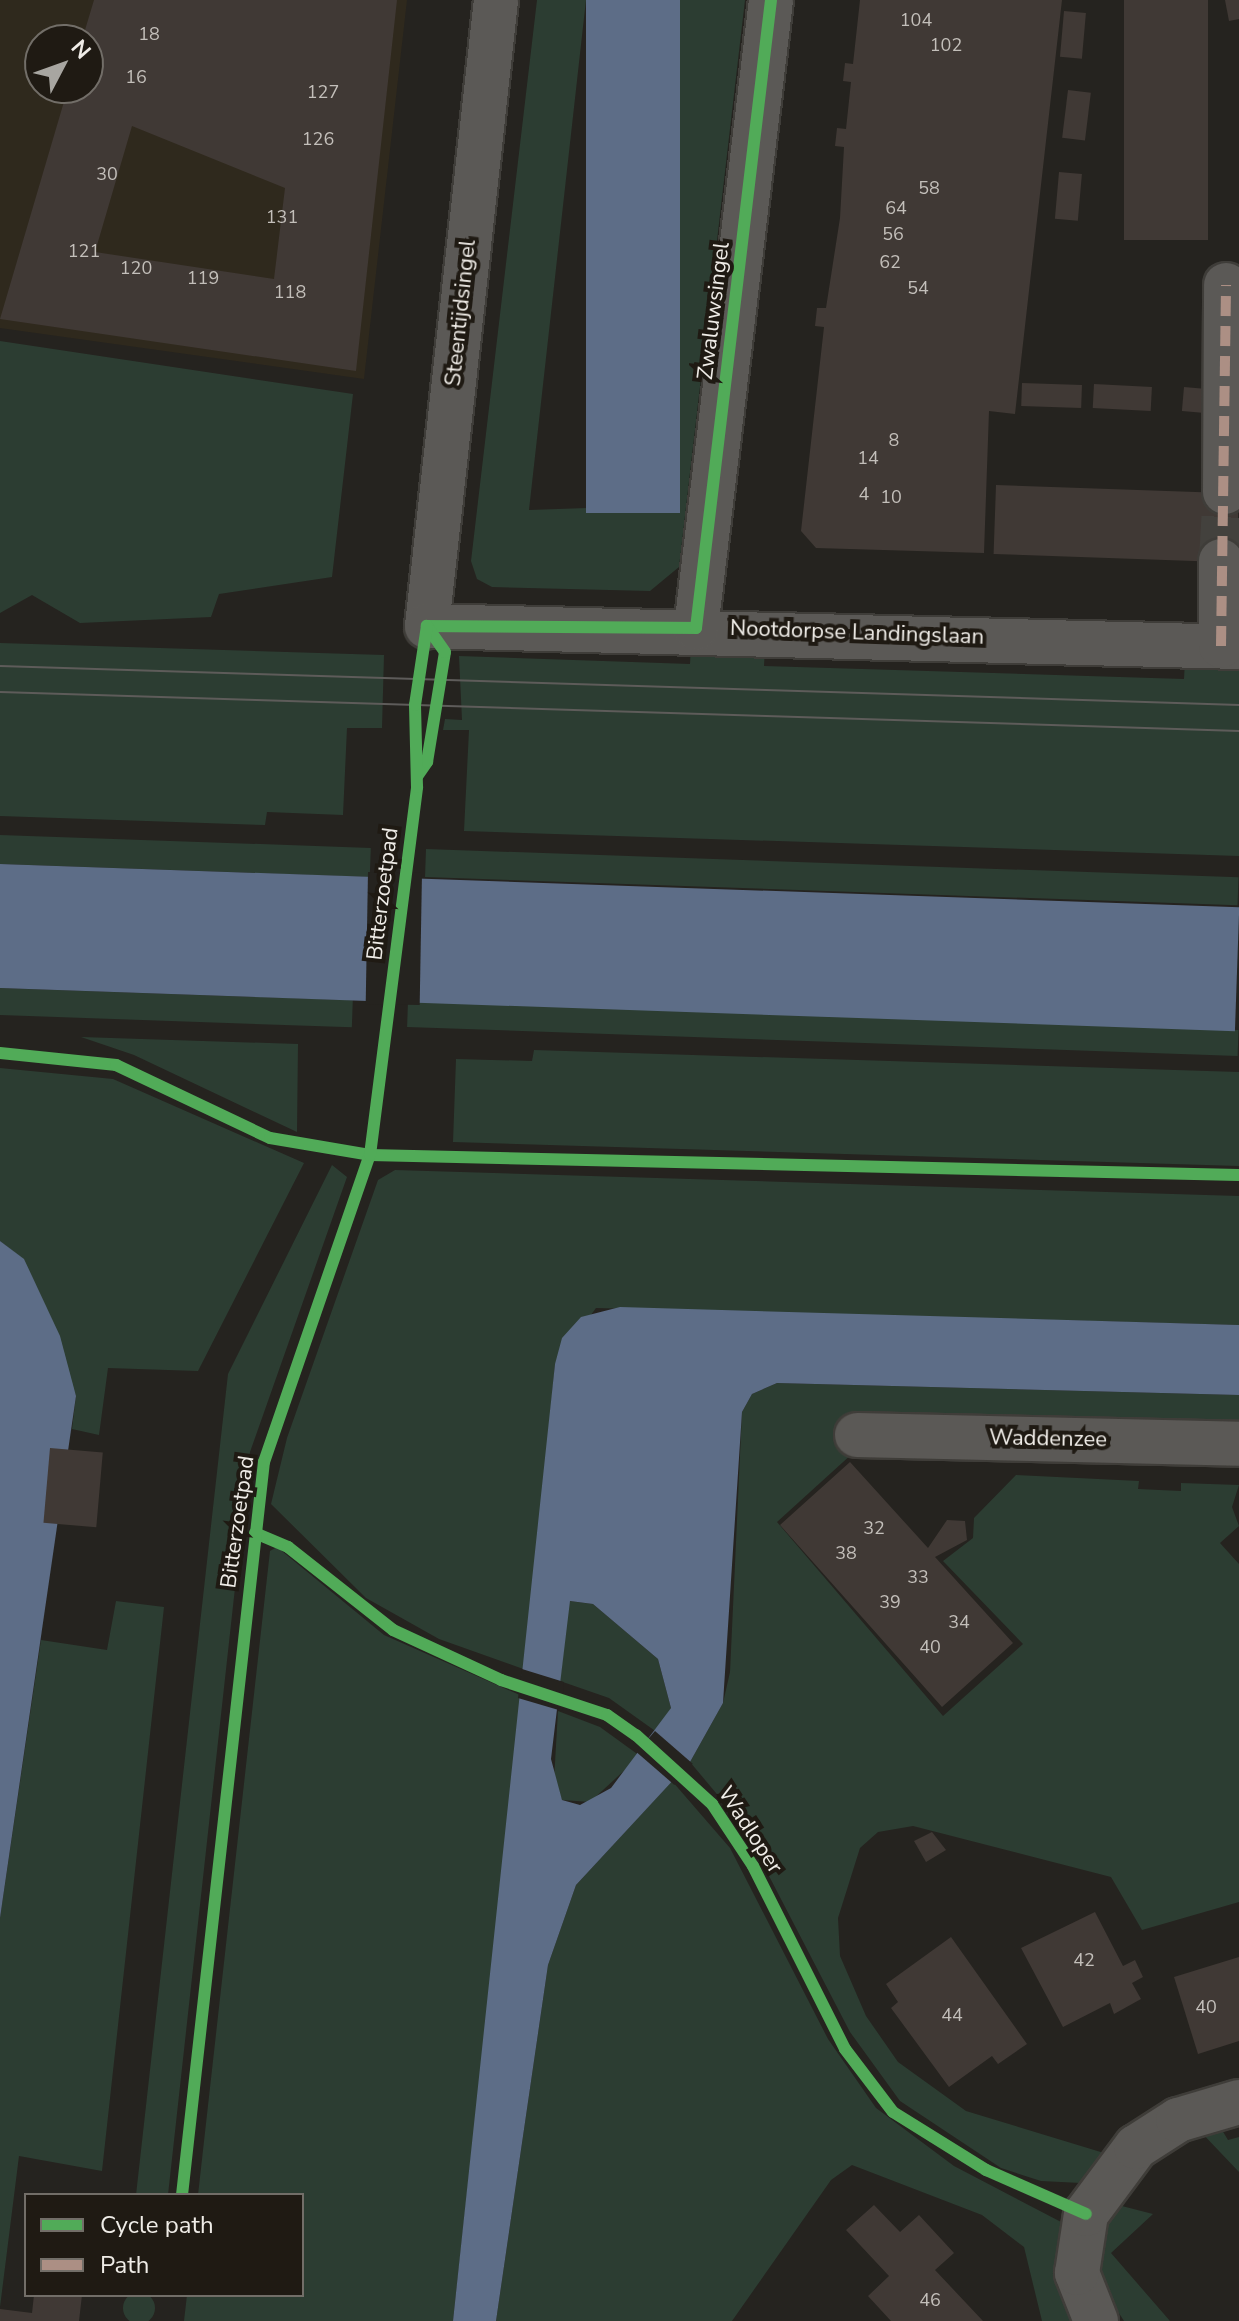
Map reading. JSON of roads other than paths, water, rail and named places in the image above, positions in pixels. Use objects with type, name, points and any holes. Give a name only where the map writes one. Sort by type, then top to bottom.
[{"type":"street","name":"Steentijdsingel","points":[[427,626],[496,0]]},
{"type":"street","name":"Zwaluwsingel","points":[[696,628],[771,0]]},
{"type":"street","points":[[1225,492],[1226,285]]},
{"type":"street","points":[[1221,561],[1230,646]]},
{"type":"street","name":"Nootdorpse Landingslaan","points":[[427,626],[696,628],[1230,646]]},
{"type":"street","name":"Waddenzee","points":[[857,1435],[1239,1444]]},
{"type":"street","points":[[1096,2321],[1077,2273],[1086,2214],[1136,2147],[1178,2120],[1239,2102]]},
{"type":"water","points":[[586,0],[680,0],[680,513],[586,513]]},
{"type":"water","points":[[0,864],[1239,907],[1235,1031],[0,988]]},
{"type":"water","points":[[0,1241],[24,1259],[60,1336],[76,1396],[0,1918]]},
{"type":"water","points":[[620,1307],[1239,1325],[1239,1395],[777,1383],[752,1394],[742,1412],[723,1703],[690,1762],[576,1885],[548,1965],[496,2321],[453,2321],[555,1364],[562,1338],[581,1317]],"holes":[[[570,1601],[593,1604],[658,1659],[671,1708],[611,1788],[580,1805],[562,1800],[551,1759]]]},
{"type":"tunnel","points":[[1221,561],[1225,492]]},
{"type":"tram line","points":[[0,666],[1239,705]]},
{"type":"tram line","points":[[0,692],[1239,731]]}]
